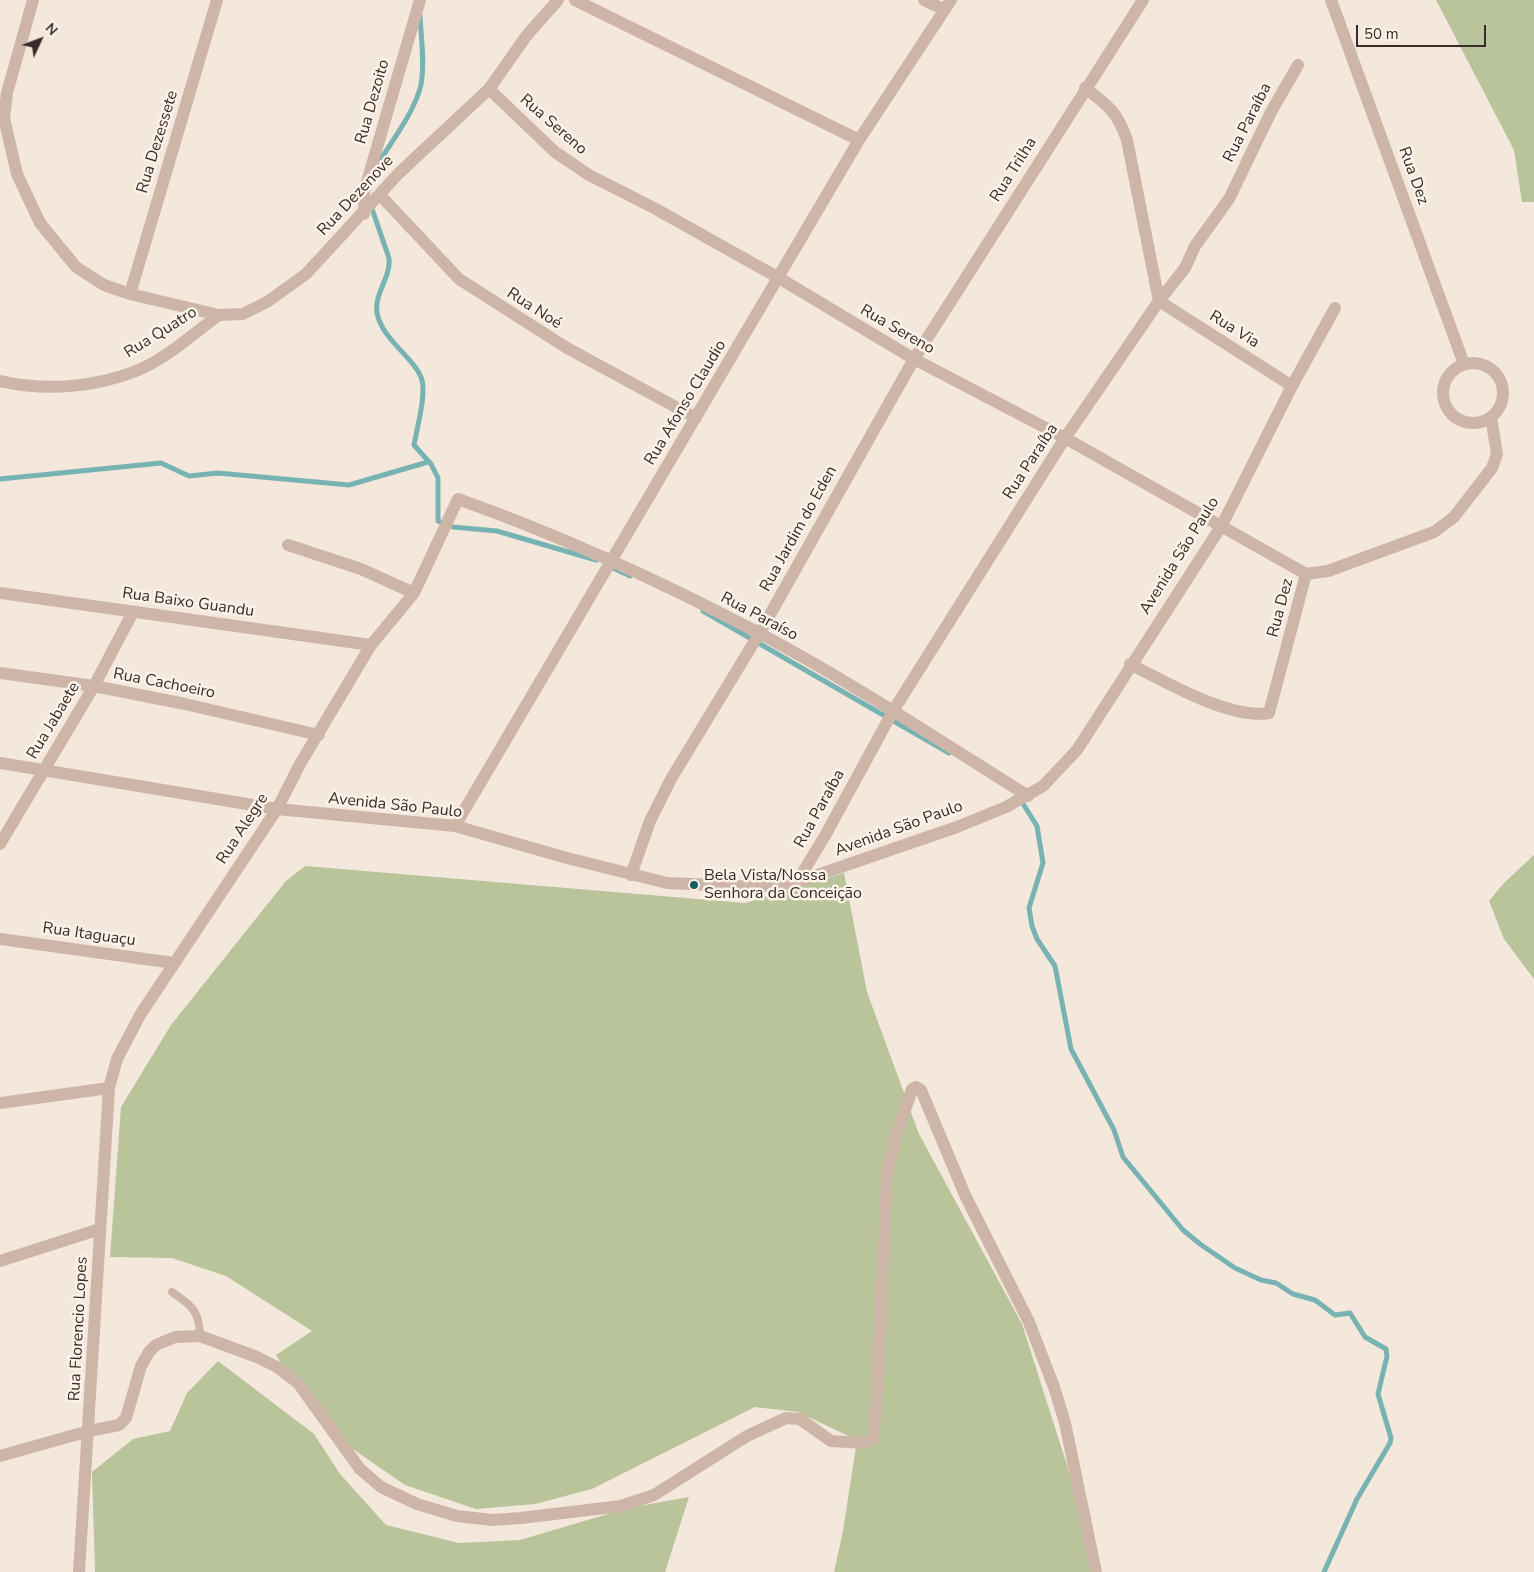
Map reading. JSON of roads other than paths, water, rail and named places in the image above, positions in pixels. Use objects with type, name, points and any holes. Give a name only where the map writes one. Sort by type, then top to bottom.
[{"type":"street","name":"Rua Dezenove","points":[[33,0],[5,108],[10,147],[17,174],[40,223],[76,267],[104,285],[130,294],[219,315],[243,314],[268,302],[306,274],[420,152],[489,89],[527,35],[558,0]]},
{"type":"street","name":"Rua Dezessete","points":[[130,294],[217,0]]},
{"type":"street","name":"Rua Dezoito","points":[[364,214],[364,192],[420,0]]},
{"type":"street","points":[[575,0],[858,140]]},
{"type":"street","points":[[924,0],[948,5]]},
{"type":"street","name":"Rua Trilha","points":[[914,359],[1085,88],[1143,0]]},
{"type":"street","name":"Rua Dez","points":[[1331,0],[1464,364]]},
{"type":"street","name":"Rua Afonso Claudio","points":[[455,826],[779,278],[858,140],[948,5]]},
{"type":"street","name":"Rua Paraíba","points":[[797,882],[826,834],[893,711],[1065,438],[1159,301],[1185,268],[1195,246],[1229,199],[1271,112],[1298,65]]},
{"type":"street","points":[[1085,88],[1110,106],[1121,122],[1127,140],[1159,301]]},
{"type":"street","name":"Rua Sereno","points":[[489,89],[566,161],[779,278],[914,359],[1065,438],[1306,574]]},
{"type":"street","name":"Rua Noé","points":[[380,195],[459,278],[567,348],[696,418]]},
{"type":"street","name":"Rua Via","points":[[1159,301],[1292,386]]},
{"type":"street","name":"Avenida São Paulo","points":[[0,762],[45,768],[87,778],[277,809],[455,826],[666,883],[760,887],[797,882],[957,827],[1028,796],[1051,779],[1076,750],[1130,664],[1222,525],[1292,386],[1335,308]]},
{"type":"street","name":"Rua Quatro","points":[[0,381],[59,387],[107,380],[137,371],[219,315]]},
{"type":"street","name":"Rua Jardim do Eden","points":[[631,875],[650,821],[671,779],[759,634],[914,359]]},
{"type":"street","points":[[1480,363],[1495,372],[1500,379],[1503,396],[1501,404],[1491,417],[1475,422],[1466,422],[1458,418],[1447,406],[1444,398],[1446,381],[1456,368],[1464,364],[1480,363]]},
{"type":"street","name":"Rua Dez","points":[[1130,664],[1180,690],[1204,700],[1233,709],[1268,713],[1306,574],[1328,571],[1434,532],[1454,517],[1492,468],[1497,454],[1491,417]]},
{"type":"street","name":"Rua Paraíso","points":[[458,500],[510,518],[612,560],[759,634],[893,711],[1028,796]]},
{"type":"street","name":"Rua Alegre","points":[[109,1088],[115,1066],[125,1043],[174,963],[277,809],[300,764],[319,736],[371,645],[414,593],[458,500]]},
{"type":"street","points":[[288,545],[324,555],[414,593]]},
{"type":"street","name":"Rua Baixo Guandu","points":[[0,593],[371,645]]},
{"type":"street","name":"Rua Jabaete","points":[[0,844],[94,686],[133,612]]},
{"type":"street","name":"Rua Cachoeiro","points":[[0,673],[94,686],[186,704],[319,736]]},
{"type":"street","name":"Rua Itaguaçu","points":[[0,939],[174,963]]},
{"type":"street","points":[[0,1456],[89,1430],[113,1428],[123,1422],[141,1366],[156,1344],[175,1336],[200,1336],[257,1357],[277,1367],[298,1383],[360,1469],[381,1487],[417,1504],[457,1516],[492,1520],[621,1506],[654,1495],[747,1436],[786,1418],[800,1419],[831,1440],[867,1443],[873,1439],[876,1409],[887,1176],[894,1143],[912,1089],[916,1087],[921,1090],[965,1195],[1028,1322],[1054,1387],[1065,1422],[1096,1572]]},
{"type":"street","points":[[0,1103],[109,1088]]},
{"type":"street","name":"Rua Florencio Lopes","points":[[79,1572],[109,1088]]},
{"type":"street","points":[[0,1261],[100,1229]]},
{"type":"lane","points":[[172,1292],[196,1312],[200,1320],[200,1336]]},
{"type":"waterway","points":[[377,165],[408,116],[421,85],[423,59],[420,15]]},
{"type":"waterway","points":[[371,206],[389,258],[388,272],[378,299],[377,313],[385,332],[413,364],[422,380],[422,403],[414,445],[431,464],[438,478],[438,521],[453,527],[497,531],[596,560]]},
{"type":"waterway","points":[[0,479],[161,463],[189,476],[218,473],[349,485],[428,462]]},
{"type":"waterway","points":[[613,568],[630,576]]},
{"type":"waterway","points":[[703,611],[949,753]]},
{"type":"waterway","points":[[1020,799],[1037,826],[1043,863],[1029,908],[1032,926],[1037,939],[1055,966],[1071,1049],[1114,1130],[1123,1157],[1183,1230],[1200,1244],[1235,1268],[1261,1280],[1276,1283],[1293,1294],[1315,1300],[1335,1315],[1350,1313],[1365,1337],[1386,1349],[1387,1356],[1378,1394],[1391,1438],[1390,1443],[1357,1499],[1324,1572]]},
{"type":"place","name":"Bela Vista/Nossa Senhora da Conceição","points":[[694,885]]}]
